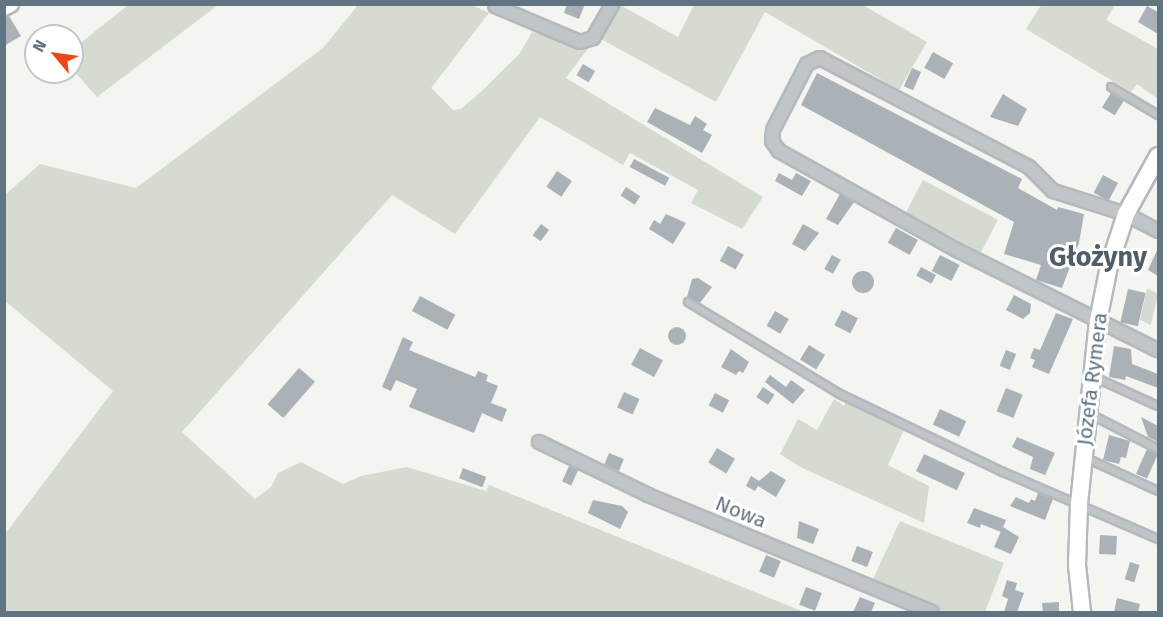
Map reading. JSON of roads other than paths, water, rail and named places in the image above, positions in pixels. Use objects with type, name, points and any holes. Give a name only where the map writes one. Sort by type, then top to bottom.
[{"type":"street","points":[[4,8],[10,4]]},
{"type":"street","points":[[495,6],[580,42],[593,38],[613,4]]},
{"type":"street","points":[[1158,231],[1126,214],[1053,191],[1029,167],[820,58],[807,64],[773,130],[772,141],[779,151],[957,250],[1158,350]]},
{"type":"street","name":"Józefa Rymera","points":[[1083,612],[1077,565],[1079,504],[1098,321],[1109,266],[1126,214],[1158,156]]},
{"type":"street","name":"Nowa","points":[[539,441],[648,495],[932,612]]},
{"type":"lane","points":[[1111,87],[1158,115]]},
{"type":"lane","points":[[688,302],[840,394],[1158,539]]},
{"type":"lane","points":[[1091,375],[1158,406]]},
{"type":"lane","points":[[1087,412],[1158,449]]},
{"type":"lane","points":[[1083,456],[1158,491]]},
{"type":"district","name":"Głożyny","points":[[1098,258]]}]
